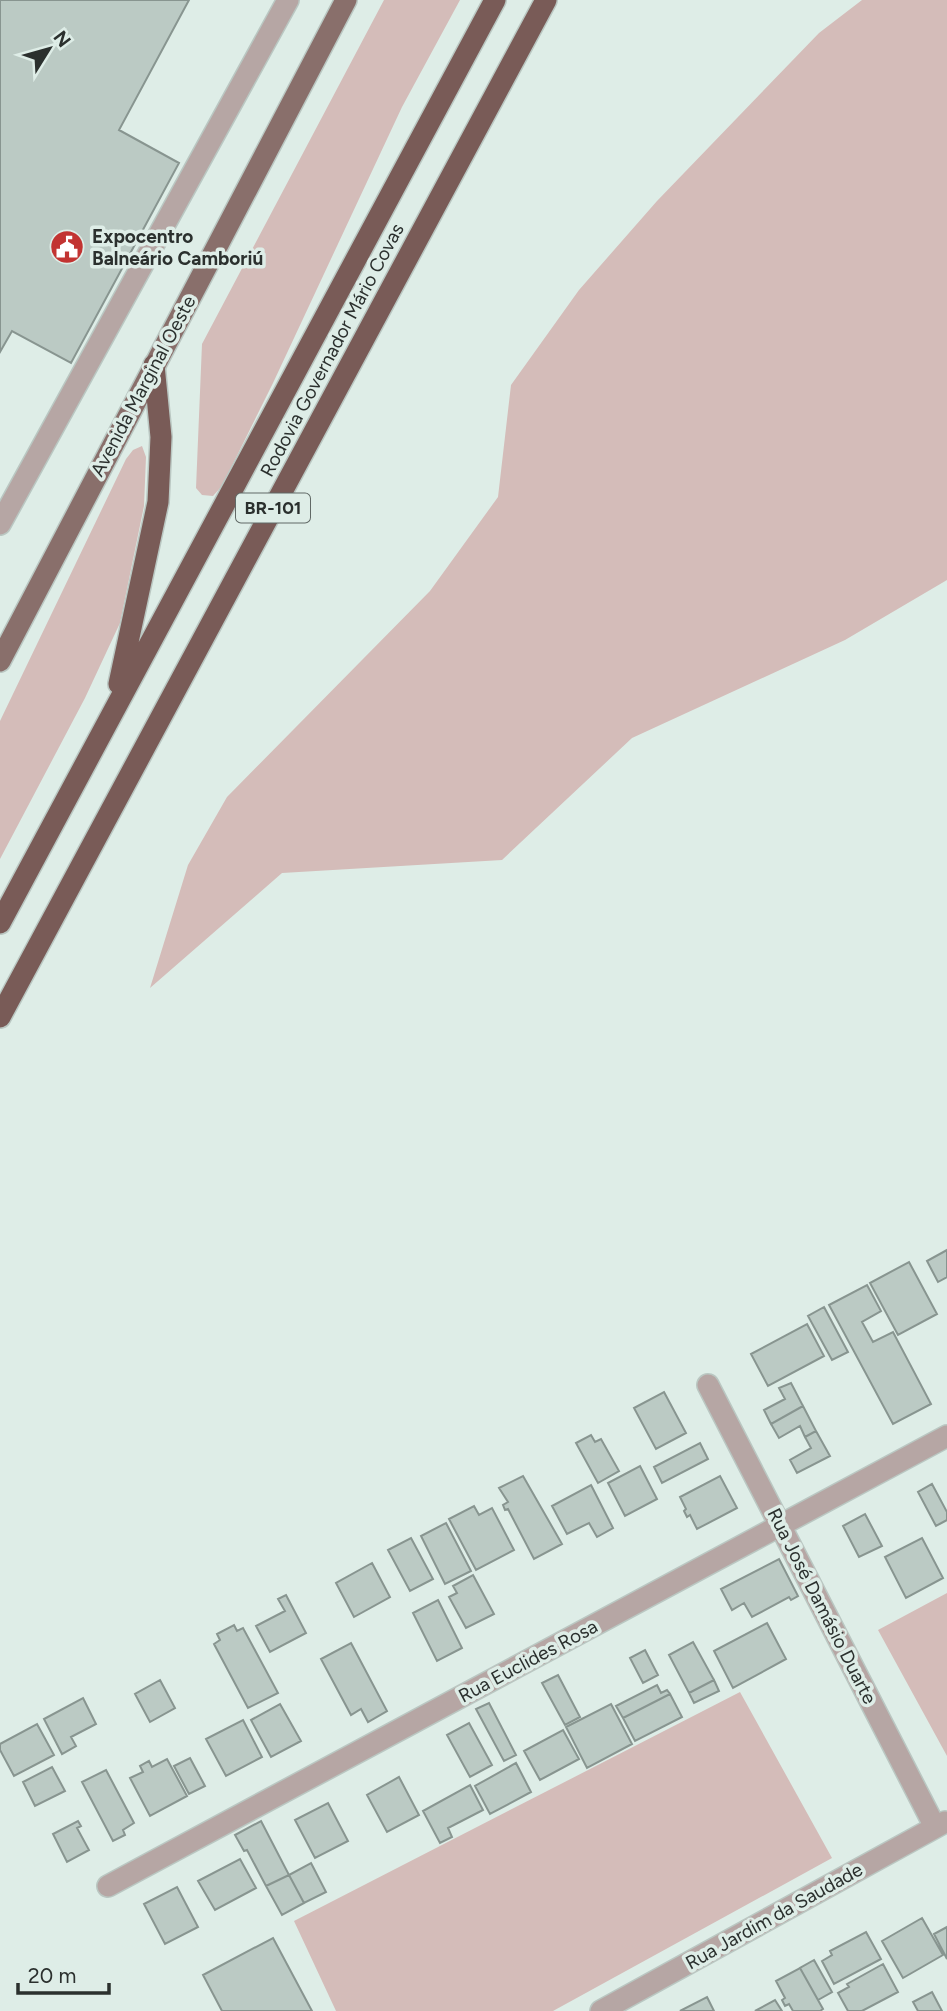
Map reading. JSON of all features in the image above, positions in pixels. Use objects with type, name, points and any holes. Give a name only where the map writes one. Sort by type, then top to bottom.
[{"type":"highway","name":"Rodovia Governador Mário Covas","points":[[0,923],[495,0]]},
{"type":"highway","name":"Rodovia Governador Mário Covas","points":[[0,1017],[546,0]]},
{"type":"highway","points":[[112,715],[131,639],[158,502],[160,437],[154,365]]},
{"type":"main road","name":"Avenida Marginal Oeste","points":[[0,661],[346,0]]},
{"type":"street","points":[[0,524],[288,0]]},
{"type":"street","name":"Rua José Damásio Duarte","points":[[708,1385],[941,1824]]},
{"type":"street","name":"Rua Euclides Rosa","points":[[108,1886],[947,1436]]},
{"type":"street","name":"Rua Jardim da Saudade","points":[[601,2011],[941,1824]]},
{"type":"shaded area","points":[[384,0],[460,0],[402,107],[222,486],[213,496],[202,495],[196,488],[202,344]]},
{"type":"shaded area","points":[[862,0],[947,0],[947,580],[845,640],[632,738],[502,860],[282,873],[150,988],[188,865],[227,797],[430,591],[498,497],[511,385],[579,290],[657,201],[819,33]]},
{"type":"shaded area","points":[[142,446],[146,457],[144,506],[120,623],[85,698],[0,859],[0,721],[126,459],[133,450]]},
{"type":"shaded area","points":[[947,1593],[947,1756],[878,1630]]},
{"type":"shaded area","points":[[740,1692],[832,1858],[553,2011],[336,2011],[294,1921]]},
{"type":"building","name":"Expocentro Balneário Camboriú","points":[[0,0],[189,0],[119,130],[179,163],[71,363],[12,331],[0,352]]},
{"type":"building","points":[[947,1250],[947,1277],[938,1282],[927,1261]]},
{"type":"building","points":[[909,1262],[937,1314],[898,1335],[870,1283]]},
{"type":"building","points":[[867,1285],[881,1311],[862,1322],[873,1342],[893,1332],[931,1404],[893,1424],[829,1305]]},
{"type":"building","points":[[824,1307],[848,1352],[832,1360],[808,1316]]},
{"type":"building","points":[[807,1324],[824,1356],[768,1386],[751,1354]]},
{"type":"building","points":[[791,1383],[803,1406],[771,1424],[764,1410],[785,1399],[779,1388]]},
{"type":"building","points":[[664,1392],[686,1433],[656,1449],[634,1408]]},
{"type":"building","points":[[803,1406],[816,1431],[805,1437],[800,1426],[779,1438],[771,1424]]},
{"type":"building","points":[[816,1431],[830,1456],[797,1473],[790,1460],[811,1448],[805,1437]]},
{"type":"building","points":[[591,1435],[595,1442],[601,1439],[619,1471],[598,1483],[576,1443]]},
{"type":"building","points":[[700,1443],[708,1459],[662,1483],[654,1467]]},
{"type":"building","points":[[640,1466],[657,1499],[625,1516],[608,1483]]},
{"type":"building","points":[[523,1476],[562,1544],[534,1559],[508,1509],[505,1510],[503,1505],[508,1502],[499,1488]]},
{"type":"building","points":[[720,1476],[737,1508],[697,1529],[690,1515],[687,1517],[680,1497]]},
{"type":"building","points":[[932,1484],[947,1512],[947,1520],[936,1526],[918,1492]]},
{"type":"building","points":[[591,1485],[613,1528],[597,1537],[589,1523],[567,1534],[552,1506]]},
{"type":"building","points":[[474,1506],[479,1515],[492,1508],[514,1550],[476,1570],[449,1519]]},
{"type":"building","points":[[865,1514],[882,1546],[859,1557],[843,1526]]},
{"type":"building","points":[[446,1523],[471,1571],[445,1584],[421,1536]]},
{"type":"building","points":[[411,1538],[433,1579],[410,1591],[388,1550]]},
{"type":"building","points":[[922,1538],[943,1578],[906,1598],[885,1557]]},
{"type":"building","points":[[779,1559],[798,1596],[791,1600],[789,1597],[752,1617],[744,1603],[732,1610],[721,1589]]},
{"type":"building","points":[[372,1563],[390,1597],[354,1617],[336,1583]]},
{"type":"building","points":[[473,1575],[494,1614],[466,1628],[449,1597],[457,1593],[453,1586]]},
{"type":"building","points":[[286,1595],[306,1633],[270,1652],[256,1626],[285,1611],[278,1599]]},
{"type":"building","points":[[438,1600],[462,1648],[437,1661],[413,1613]]},
{"type":"building","points":[[767,1623],[786,1659],[733,1688],[714,1651]]},
{"type":"building","points":[[234,1625],[237,1631],[243,1628],[278,1693],[248,1708],[214,1644],[220,1640],[217,1634]]},
{"type":"building","points":[[693,1642],[714,1680],[689,1693],[669,1655]]},
{"type":"building","points":[[351,1643],[387,1711],[368,1722],[361,1709],[351,1715],[321,1659]]},
{"type":"building","points":[[645,1650],[658,1675],[643,1683],[630,1658]]},
{"type":"building","points":[[558,1675],[580,1717],[565,1725],[542,1683]]},
{"type":"building","points":[[160,1680],[175,1708],[150,1722],[135,1694]]},
{"type":"building","points":[[714,1680],[719,1691],[694,1703],[689,1693]]},
{"type":"building","points":[[657,1685],[661,1693],[667,1690],[670,1694],[623,1718],[616,1706]]},
{"type":"building","points":[[670,1694],[682,1717],[635,1741],[623,1718]]},
{"type":"building","points":[[83,1698],[96,1724],[71,1737],[76,1746],[62,1754],[44,1719]]},
{"type":"building","points":[[489,1703],[516,1755],[504,1761],[476,1709]]},
{"type":"building","points":[[280,1704],[301,1741],[271,1757],[251,1720]]},
{"type":"building","points":[[611,1704],[632,1744],[587,1768],[566,1727]]},
{"type":"building","points":[[243,1720],[262,1757],[226,1776],[206,1739]]},
{"type":"building","points":[[469,1723],[492,1765],[470,1777],[447,1735]]},
{"type":"building","points":[[37,1724],[54,1755],[14,1776],[0,1750],[0,1744]]},
{"type":"building","points":[[563,1730],[579,1759],[540,1780],[524,1751]]},
{"type":"building","points":[[190,1758],[205,1786],[189,1794],[174,1766]]},
{"type":"building","points":[[167,1759],[187,1796],[150,1816],[130,1778],[143,1772],[140,1766],[149,1761],[152,1767]]},
{"type":"building","points":[[516,1763],[531,1792],[490,1814],[475,1786]]},
{"type":"building","points":[[52,1767],[65,1791],[35,1806],[23,1782]]},
{"type":"building","points":[[106,1770],[134,1823],[123,1830],[125,1835],[113,1841],[82,1782]]},
{"type":"building","points":[[399,1777],[419,1815],[387,1832],[367,1795]]},
{"type":"building","points":[[470,1785],[483,1810],[448,1828],[452,1837],[440,1843],[423,1811]]},
{"type":"building","points":[[328,1803],[348,1841],[315,1858],[295,1820]]},
{"type":"building","points":[[78,1821],[81,1826],[77,1828],[89,1850],[67,1862],[53,1834]]},
{"type":"building","points":[[261,1821],[289,1875],[266,1886],[247,1850],[244,1851],[235,1835]]},
{"type":"building","points":[[240,1859],[256,1888],[215,1910],[198,1881]]},
{"type":"building","points":[[311,1863],[326,1892],[304,1903],[289,1875]]},
{"type":"building","points":[[289,1875],[304,1903],[282,1915],[266,1886]]},
{"type":"building","points":[[177,1887],[198,1927],[165,1944],[144,1904]]},
{"type":"building","points":[[922,1918],[943,1955],[903,1978],[882,1941]]},
{"type":"building","points":[[947,1927],[947,1959],[934,1934]]},
{"type":"building","points":[[866,1932],[881,1959],[834,1984],[822,1961],[832,1955],[830,1951]]},
{"type":"building","points":[[273,1938],[312,2011],[222,2011],[203,1975]]},
{"type":"building","points":[[814,1960],[832,1992],[818,2000],[800,1968]]},
{"type":"building","points":[[883,1964],[898,1992],[862,2011],[848,2011],[838,1993],[849,1987],[847,1984]]},
{"type":"building","points":[[800,1968],[823,2009],[820,2011],[793,2011],[789,2004],[785,2006],[782,2000],[785,1998],[776,1981]]},
{"type":"building","points":[[932,1992],[942,2011],[918,2011],[913,2002]]},
{"type":"building","points":[[707,1997],[714,2011],[680,2011]]},
{"type":"building","points":[[775,2000],[782,2011],[755,2011]]},
{"type":"place","name":"Expocentro Balneário Camboriú","points":[[67,247]]}]
